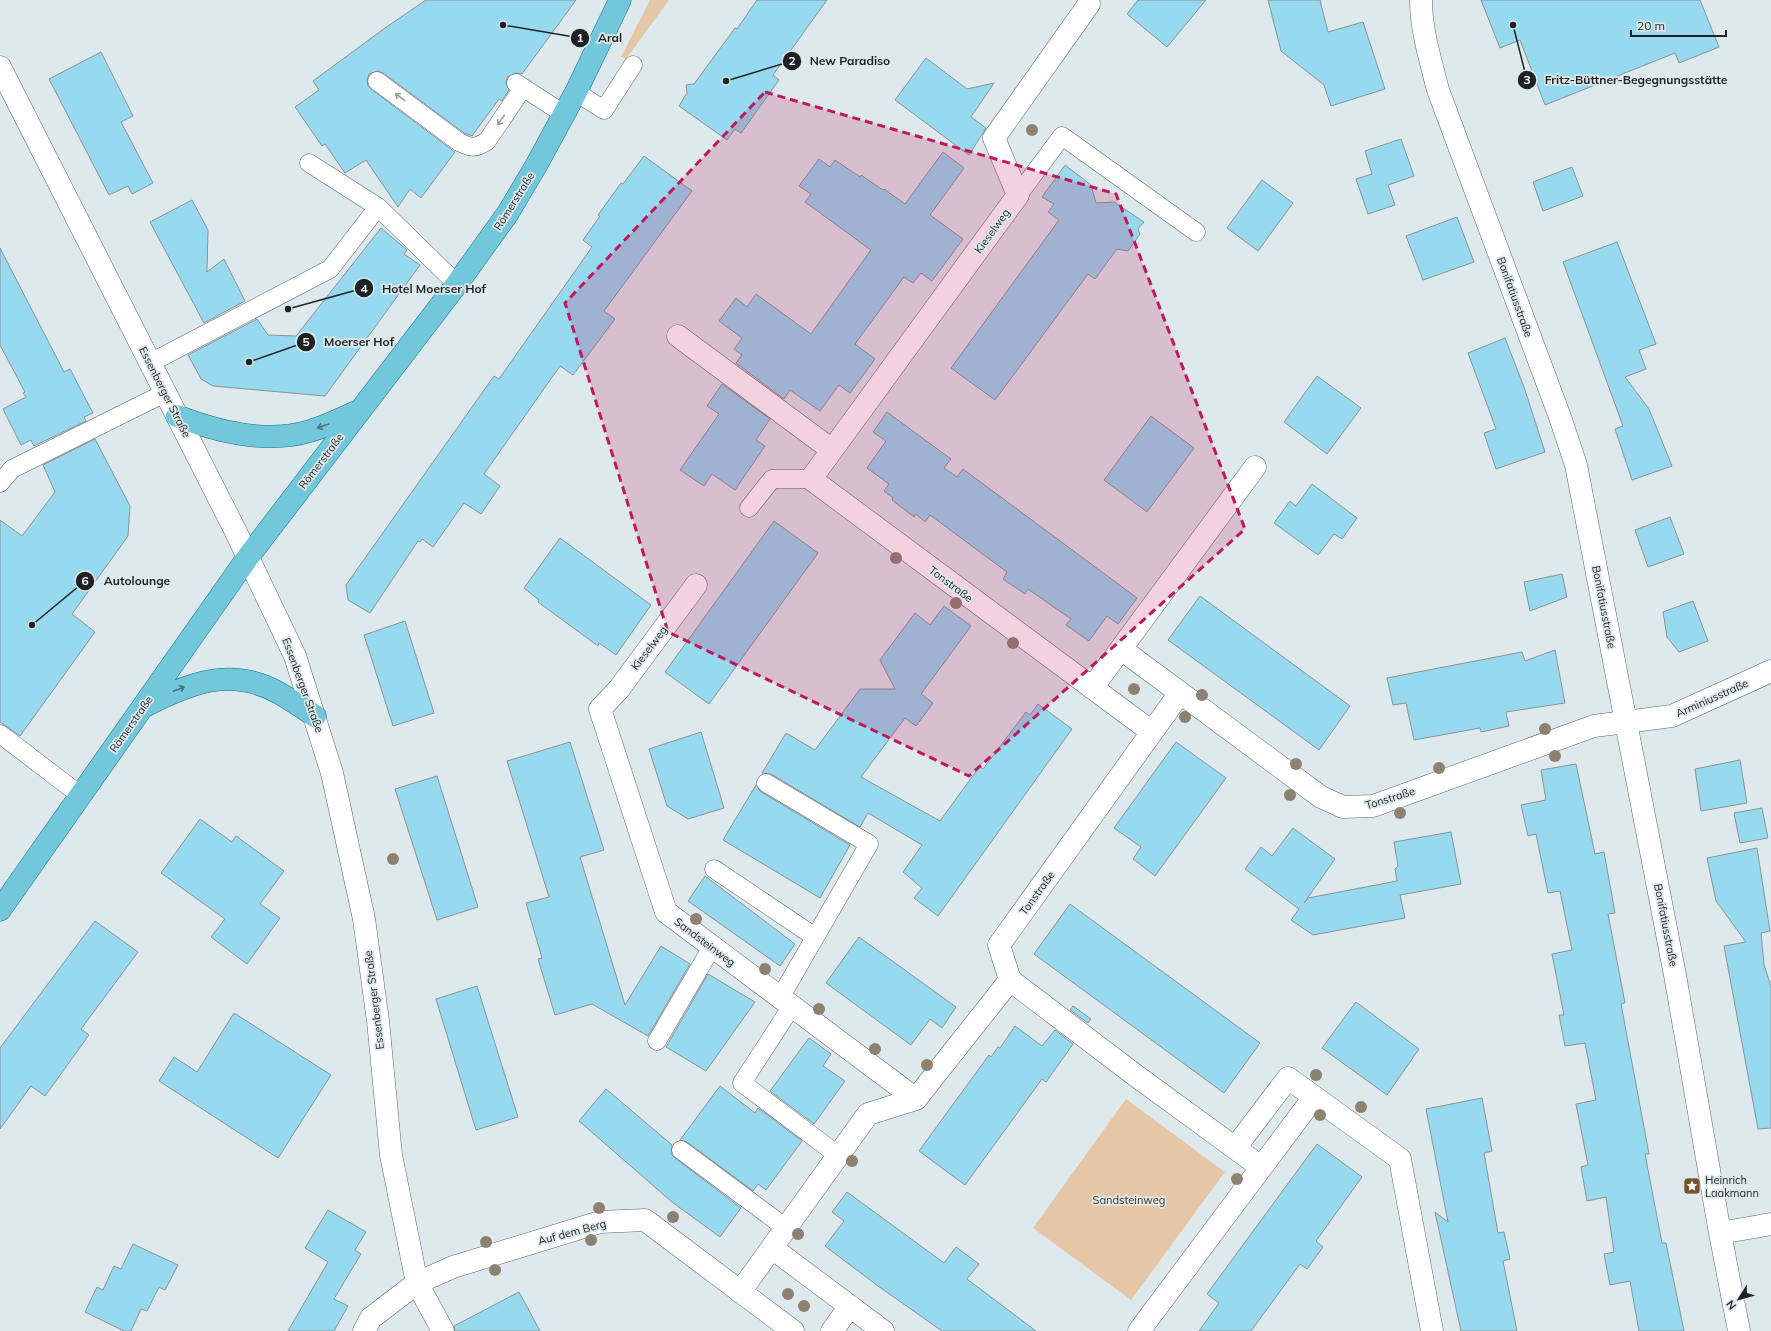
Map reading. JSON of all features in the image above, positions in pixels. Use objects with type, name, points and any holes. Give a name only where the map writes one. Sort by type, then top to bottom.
[{"type":"main road","name":"Römerstraße","points":[[0,910],[248,557],[358,411],[458,284],[512,206],[576,92],[619,1]]},
{"type":"main road","points":[[177,416],[215,430],[260,436],[285,436],[309,431],[333,423],[358,411]]},
{"type":"main road","points":[[144,706],[177,690],[198,682],[224,679],[247,680],[278,692],[315,716]]},
{"type":"street","name":"Bonifatiusstraße","points":[[1421,0],[1428,47],[1438,90],[1560,417],[1576,465],[1675,975],[1720,1233],[1739,1331]]},
{"type":"street","points":[[1018,195],[994,138],[1089,4]]},
{"type":"street","name":"Essenberger Straße","points":[[0,66],[248,557],[295,656],[332,772],[364,919],[378,1022],[391,1155],[416,1282],[443,1331]]},
{"type":"street","name":"Kieselweg","points":[[811,479],[1018,195]]},
{"type":"street","points":[[678,336],[832,450]]},
{"type":"street","points":[[1092,688],[1255,467]]},
{"type":"street","name":"Tonstraße","points":[[811,479],[1152,732]]},
{"type":"street","name":"Kieselweg","points":[[600,709],[619,689],[696,585]]},
{"type":"street","name":"Tonstraße","points":[[1121,649],[1321,797],[1344,807],[1372,806],[1594,726],[1626,722]]},
{"type":"street","name":"Arminiusstraße","points":[[1626,722],[1672,716],[1771,670]]},
{"type":"street","name":"Tonstraße","points":[[1010,980],[999,945],[1180,693]]},
{"type":"street","name":"Sandsteinweg","points":[[600,709],[666,912],[916,1099]]},
{"type":"street","points":[[740,1292],[868,1114],[916,1099],[1010,980],[1261,1167]]},
{"type":"street","points":[[1235,1148],[1288,1078],[1400,1159],[1432,1331]]},
{"type":"street","points":[[1139,1331],[1314,1097]]},
{"type":"street","name":"Auf dem Berg","points":[[364,1331],[371,1318],[416,1282],[453,1266],[600,1222],[645,1220],[793,1331]]},
{"type":"street","points":[[1720,1233],[1771,1224]]},
{"type":"street","points":[[772,1248],[883,1331]]},
{"type":"street","points":[[832,1331],[850,1306]]},
{"type":"lane","points":[[576,92],[604,110],[634,66]]},
{"type":"lane","points":[[377,81],[459,142],[469,147],[478,147],[487,141],[520,85],[564,114]]},
{"type":"lane","points":[[1018,195],[1062,136],[1196,232]]},
{"type":"lane","points":[[309,163],[378,207],[458,284]]},
{"type":"lane","points":[[150,363],[330,269],[378,207]]},
{"type":"lane","points":[[0,483],[12,469],[165,393]]},
{"type":"lane","points":[[749,508],[772,479],[811,479]]},
{"type":"lane","points":[[0,734],[80,795]]},
{"type":"lane","points":[[766,782],[869,844],[815,937],[786,1002],[742,1083],[839,1156]]},
{"type":"lane","points":[[714,869],[815,937]]},
{"type":"lane","points":[[657,1041],[712,947]]},
{"type":"lane","points":[[681,1150],[786,1228]]},
{"type":"highlighted area","points":[[765,92],[1116,194],[1245,529],[969,776],[668,632],[565,303]]},
{"type":"green space","points":[[650,0],[669,0],[626,59],[621,57]]},
{"type":"green space","name":"Sandsteinweg","points":[[1126,1099],[1225,1172],[1131,1300],[1033,1228]]},
{"type":"building","points":[[426,0],[576,0],[522,74],[516,73],[507,77],[506,83],[509,90],[502,101],[499,99],[472,136],[464,133],[383,73],[378,71],[369,74],[367,80],[368,86],[371,89],[455,152],[421,198],[410,189],[398,207],[366,160],[345,173],[325,144],[322,146],[295,107],[319,90],[313,81]]},
{"type":"building","points":[[757,0],[827,0],[773,75],[779,80],[741,133],[735,129],[727,140],[679,106],[687,93],[686,85],[694,84],[735,28],[737,29]]},
{"type":"building","points":[[1138,0],[1206,0],[1167,47],[1127,14]]},
{"type":"building","points":[[1268,0],[1320,0],[1328,32],[1363,22],[1385,89],[1331,106],[1324,85],[1281,51]]},
{"type":"building","points":[[1481,0],[1700,0],[1719,47],[1679,63],[1675,53],[1545,105],[1520,40],[1500,48]]},
{"type":"building","points":[[101,52],[133,116],[121,122],[153,183],[132,194],[128,186],[109,195],[49,79]]},
{"type":"building","points":[[926,58],[967,89],[994,83],[971,117],[986,128],[969,155],[895,100]]},
{"type":"building","points":[[1401,139],[1414,176],[1388,185],[1395,205],[1368,214],[1356,179],[1372,174],[1365,151]]},
{"type":"building","points":[[943,152],[964,168],[930,215],[963,239],[932,281],[921,273],[913,283],[904,277],[855,344],[875,359],[850,393],[839,385],[820,411],[790,390],[784,399],[736,363],[742,355],[734,349],[742,338],[719,321],[736,298],[747,307],[756,294],[811,334],[871,250],[805,202],[811,194],[799,186],[819,159],[830,167],[835,160],[860,177],[861,175],[883,190],[884,189],[905,204]]},
{"type":"building","points":[[644,156],[692,191],[604,311],[615,319],[573,375],[560,366],[484,474],[500,486],[481,514],[464,503],[433,547],[422,539],[420,542],[418,541],[370,613],[348,600],[346,585],[494,376],[499,379],[592,247],[583,240],[600,216],[598,215],[621,183],[623,184]]},
{"type":"building","points":[[1065,165],[1091,185],[1096,203],[1114,202],[1144,222],[1138,229],[1140,234],[1128,251],[1117,249],[1095,279],[1088,274],[995,400],[951,368],[1059,220],[1048,212],[1054,204],[1042,197]]},
{"type":"building","points":[[1572,167],[1583,196],[1543,211],[1533,182]]},
{"type":"building","points":[[1262,180],[1293,203],[1258,251],[1227,228]]},
{"type":"building","points":[[192,200],[208,230],[207,272],[224,259],[245,301],[204,323],[150,222]]},
{"type":"building","points":[[1457,217],[1474,262],[1423,280],[1406,236]]},
{"type":"building","points":[[381,228],[407,250],[404,254],[420,265],[325,396],[213,386],[201,379],[188,355],[257,319],[268,335],[296,336]]},
{"type":"building","points":[[1617,242],[1656,344],[1639,350],[1646,369],[1625,377],[1649,409],[1672,466],[1632,480],[1615,429],[1623,426],[1563,262]]},
{"type":"building","points":[[0,248],[64,372],[70,369],[93,413],[84,417],[86,421],[34,446],[31,440],[21,445],[3,409],[26,397],[23,393],[25,392],[0,345]]},
{"type":"building","points":[[1505,338],[1524,387],[1545,452],[1496,469],[1484,433],[1496,429],[1468,353]]},
{"type":"building","points":[[1317,376],[1361,408],[1327,454],[1284,422]]},
{"type":"building","points":[[722,384],[770,419],[756,440],[765,446],[735,490],[712,474],[704,486],[680,470],[719,414],[707,406]]},
{"type":"building","points":[[887,412],[951,459],[944,468],[957,477],[963,469],[1137,598],[1118,624],[1107,616],[1089,641],[1066,625],[1071,619],[1028,589],[1025,594],[1003,579],[1007,572],[930,515],[925,522],[916,514],[914,517],[892,500],[893,498],[884,491],[889,484],[867,468],[886,441],[873,432]]},
{"type":"building","points":[[1151,416],[1194,448],[1147,512],[1104,480]]},
{"type":"building","points":[[95,439],[130,506],[128,536],[72,614],[95,632],[20,736],[0,722],[0,520],[22,536],[55,492],[43,465]]},
{"type":"building","points":[[1312,484],[1357,518],[1342,539],[1334,534],[1318,555],[1274,523],[1290,501],[1296,506]]},
{"type":"building","points":[[1670,517],[1684,554],[1648,567],[1635,530]]},
{"type":"building","points":[[774,521],[818,553],[709,704],[665,672]]},
{"type":"building","points":[[560,538],[651,605],[616,655],[599,643],[598,646],[538,602],[539,600],[524,588]]},
{"type":"building","points":[[1562,574],[1567,597],[1530,611],[1524,582]]},
{"type":"building","points":[[1200,596],[1350,706],[1319,750],[1168,640]]},
{"type":"building","points":[[1693,601],[1708,641],[1679,652],[1667,637],[1663,612]]},
{"type":"building","points":[[944,606],[971,626],[921,694],[933,703],[916,726],[905,718],[861,777],[940,821],[980,766],[983,769],[1026,712],[1030,715],[1038,704],[1072,729],[938,916],[914,898],[922,888],[903,872],[922,845],[868,813],[860,827],[771,774],[762,773],[786,733],[815,750],[860,689],[895,689],[880,660],[915,613],[930,625]]},
{"type":"building","points":[[405,621],[434,713],[393,726],[364,635]]},
{"type":"building","points":[[1555,650],[1565,703],[1506,712],[1509,726],[1481,732],[1480,728],[1414,740],[1406,703],[1393,705],[1387,678],[1522,652],[1525,661]]},
{"type":"building","points":[[701,732],[724,808],[688,819],[667,806],[649,749]]},
{"type":"building","points":[[570,742],[604,850],[580,857],[625,1005],[661,946],[690,964],[648,1036],[592,1004],[555,1015],[538,959],[542,958],[526,903],[549,897],[507,761]]},
{"type":"building","points":[[1176,742],[1226,778],[1155,876],[1133,859],[1141,847],[1114,828]]},
{"type":"building","points":[[1740,760],[1747,803],[1701,811],[1695,769]]},
{"type":"building","points":[[1576,764],[1595,854],[1604,852],[1615,913],[1608,914],[1625,1003],[1621,1004],[1649,1154],[1645,1154],[1662,1243],[1666,1243],[1684,1331],[1639,1331],[1630,1281],[1610,1285],[1604,1254],[1614,1252],[1606,1197],[1587,1201],[1581,1167],[1588,1165],[1576,1104],[1596,1100],[1585,1043],[1565,1046],[1559,1015],[1564,1015],[1552,954],[1572,950],[1560,891],[1548,893],[1536,834],[1528,836],[1521,805],[1546,800],[1541,770]]},
{"type":"building","points":[[437,776],[478,907],[437,920],[395,789]]},
{"type":"building","points":[[756,785],[761,792],[850,845],[820,898],[723,840]]},
{"type":"building","points":[[1762,808],[1768,838],[1740,843],[1734,813]]},
{"type":"building","points":[[200,819],[232,842],[236,836],[284,871],[260,904],[280,918],[247,964],[211,937],[225,919],[161,873]]},
{"type":"building","points":[[1293,828],[1335,859],[1304,903],[1308,898],[1397,881],[1395,869],[1398,866],[1394,842],[1451,832],[1461,884],[1400,895],[1405,918],[1313,935],[1291,920],[1299,909],[1245,869],[1261,847],[1272,856]]},
{"type":"building","points":[[1757,848],[1770,931],[1761,933],[1764,965],[1771,986],[1771,1128],[1758,1129],[1724,946],[1746,942],[1716,901],[1707,858]]},
{"type":"building","points":[[705,876],[795,944],[780,966],[688,901]]},
{"type":"building","points":[[1070,904],[1260,1043],[1224,1093],[1034,954]]},
{"type":"building","points":[[95,921],[138,952],[81,1029],[89,1035],[45,1096],[31,1086],[0,1129],[0,1048]]},
{"type":"building","points":[[859,937],[956,1007],[942,1028],[930,1019],[911,1045],[826,983]]},
{"type":"building","points":[[708,974],[755,1002],[706,1071],[666,1047]]},
{"type":"building","points":[[477,986],[518,1117],[476,1130],[436,999]]},
{"type":"building","points":[[1356,1002],[1419,1049],[1387,1095],[1322,1048]]},
{"type":"building","points":[[1073,1006],[1091,1019],[1088,1023],[1070,1010]]},
{"type":"building","points":[[234,1013],[331,1075],[278,1158],[159,1081],[174,1057],[197,1072]]},
{"type":"building","points":[[1015,1026],[1042,1046],[1055,1030],[1073,1044],[1046,1082],[1042,1079],[965,1185],[919,1151],[989,1055],[991,1057],[998,1047],[1000,1048]]},
{"type":"building","points":[[809,1038],[831,1054],[823,1066],[845,1081],[814,1124],[770,1091]]},
{"type":"building","points":[[720,1086],[755,1113],[758,1108],[802,1141],[766,1190],[758,1184],[753,1191],[687,1142],[680,1140]]},
{"type":"building","points":[[606,1089],[672,1145],[671,1154],[675,1158],[741,1208],[720,1237],[672,1202],[579,1121]]},
{"type":"building","points":[[1482,1098],[1492,1151],[1484,1153],[1498,1233],[1504,1232],[1510,1259],[1503,1261],[1517,1331],[1461,1331],[1435,1212],[1448,1222],[1426,1109]]},
{"type":"building","points":[[1317,1144],[1362,1177],[1316,1241],[1323,1247],[1307,1269],[1300,1264],[1251,1331],[1199,1331],[1219,1303],[1207,1294]]},
{"type":"building","points":[[847,1192],[944,1263],[956,1247],[979,1264],[967,1279],[1036,1331],[942,1331],[878,1286],[825,1246],[844,1221],[832,1212]]},
{"type":"building","points":[[328,1210],[366,1232],[355,1250],[361,1254],[334,1299],[348,1306],[334,1331],[288,1331],[328,1262],[305,1248]]},
{"type":"building","points":[[133,1244],[178,1265],[165,1290],[159,1287],[147,1311],[141,1309],[131,1331],[124,1331],[85,1312],[97,1287],[103,1290],[114,1266],[121,1269]]},
{"type":"building","points":[[519,1292],[540,1331],[455,1331],[454,1326]]},
{"type":"place","name":"Aral","points":[[503,25]]},
{"type":"place","name":"Fritz-Büttner-Begegnungsstätte","points":[[1513,25]]},
{"type":"place","name":"New Paradiso","points":[[726,81]]},
{"type":"place","name":"Hotel Moerser Hof","points":[[288,309]]},
{"type":"place","name":"Moerser Hof","points":[[249,362]]},
{"type":"place","name":"Autolounge","points":[[32,625]]},
{"type":"place","name":"Heinrich Laakmann","points":[[1692,1186]]}]
